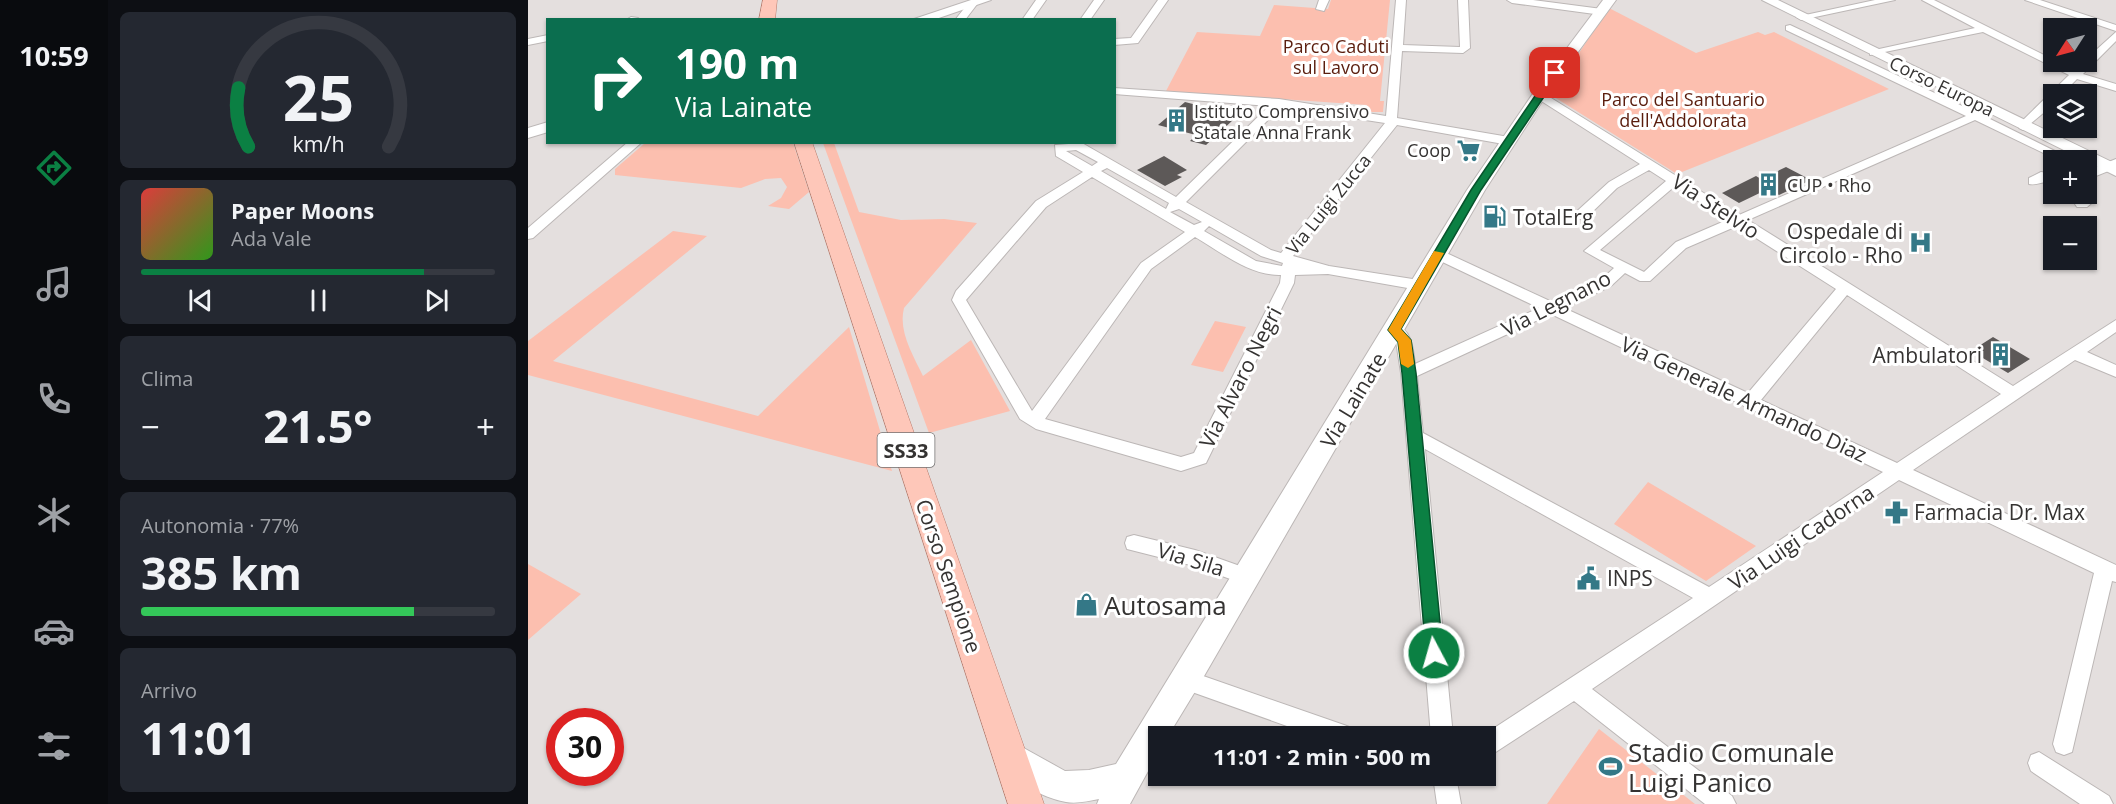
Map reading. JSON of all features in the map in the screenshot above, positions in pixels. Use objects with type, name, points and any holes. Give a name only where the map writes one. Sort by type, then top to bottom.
[{"type":"main road","points":[[767,18],[770,0]]},
{"type":"main road","name":"Corso Sempione","points":[[804,144],[1026,804]]},
{"type":"street","points":[[1028,18],[1041,0]]},
{"type":"street","points":[[1086,18],[1099,0]]},
{"type":"street","points":[[1116,42],[1134,41],[1163,0]]},
{"type":"street","points":[[1393,120],[1401,0]]},
{"type":"street","points":[[1399,48],[1463,50],[1465,48],[1463,0]]},
{"type":"street","points":[[1512,0],[1606,6]]},
{"type":"street","name":"Corso Europa","points":[[1768,0],[1796,22],[1874,53],[2023,126],[2101,170]]},
{"type":"street","points":[[1796,22],[1890,0]]},
{"type":"street","points":[[1927,0],[2076,75],[2116,88]]},
{"type":"street","points":[[2030,0],[2116,28]]},
{"type":"street","points":[[924,18],[979,2]]},
{"type":"street","points":[[962,18],[979,2]]},
{"type":"street","name":"Via Lainate","points":[[1100,804],[1120,790],[1437,254],[1539,95],[1606,6]]},
{"type":"street","points":[[1796,22],[1974,116],[2046,150]]},
{"type":"street","points":[[1874,53],[1985,29]]},
{"type":"street","points":[[2067,84],[2116,35]]},
{"type":"street","points":[[528,42],[546,38]]},
{"type":"street","points":[[1116,91],[1280,102],[1509,141]]},
{"type":"street","name":"Via Stelvio","points":[[1539,95],[2014,394]]},
{"type":"street","points":[[1164,213],[1179,203],[1280,102]]},
{"type":"street","points":[[2023,126],[2043,107]]},
{"type":"street","name":"Via Legnano","points":[[1409,373],[1606,283],[1623,267],[1646,278],[1681,245],[1989,110]]},
{"type":"street","name":"Via Luigi Zucca","points":[[1282,263],[1391,127],[1393,120]]},
{"type":"street","points":[[528,133],[546,128]]},
{"type":"street","points":[[530,231],[634,144]]},
{"type":"street","points":[[1282,263],[1078,146],[1060,145],[1060,153],[1251,264],[1282,263],[1419,285]]},
{"type":"street","points":[[1107,162],[1041,204],[958,300],[1026,415],[1034,422],[1146,266],[1209,221]]},
{"type":"street","points":[[1580,216],[1613,185],[1650,164]]},
{"type":"street","points":[[2033,180],[2043,176]]},
{"type":"street","points":[[1623,267],[1591,251],[1675,180]]},
{"type":"street","name":"Via Generale Armando Diaz","points":[[1437,254],[2110,571]]},
{"type":"street","name":"Via Alvaro Negri","points":[[1034,422],[1181,464],[1200,458],[1287,283],[1282,263]]},
{"type":"street","points":[[1751,401],[1845,288]]},
{"type":"street","name":"Via Luigi Cadorna","points":[[1496,741],[2116,325]]},
{"type":"street","points":[[1394,330],[1404,340],[1409,373],[1441,726]]},
{"type":"street","points":[[2074,353],[2116,371]]},
{"type":"street","points":[[1413,435],[1710,597]]},
{"type":"street","name":"Via Sila","points":[[1134,543],[1195,558],[1247,577]]},
{"type":"street","points":[[2064,744],[2110,571]]},
{"type":"street","points":[[1186,680],[1316,726]]},
{"type":"street","points":[[1575,689],[1724,804]]},
{"type":"street","points":[[1011,756],[1040,777],[1068,789],[1120,790]]},
{"type":"street","points":[[2040,763],[2101,804]]},
{"type":"street","points":[[1446,786],[1449,804]]},
{"type":"green space","name":"Parco Caduti sul Lavoro","points":[[1331,0],[1390,0],[1380,101],[1384,101],[1383,112],[1366,112],[1367,105],[1166,91],[1197,32],[1260,36],[1274,5],[1328,9]]},
{"type":"green space","name":"Parco del Santuario dell'Addolorata","points":[[1609,8],[1696,53],[1758,32],[1765,35],[1774,32],[1889,89],[1677,174],[1551,95]]},
{"type":"green space","points":[[644,144],[793,144],[809,192],[789,209],[768,206],[781,198],[787,187],[781,178],[765,179],[741,188],[615,175],[615,169]]},
{"type":"green space","points":[[823,144],[834,144],[859,212],[901,220],[944,219],[977,223],[904,308],[903,325],[907,343],[923,376],[971,340],[1010,411],[929,433]]},
{"type":"green space","points":[[673,231],[707,236],[553,361],[758,416],[849,327],[892,471],[528,375],[528,341]]},
{"type":"green space","points":[[1215,321],[1246,327],[1223,372],[1191,365]]},
{"type":"green space","points":[[1648,482],[1756,546],[1706,581],[1614,524]]},
{"type":"green space","points":[[528,564],[581,594],[528,640]]},
{"type":"green space","name":"Stadio Comunale Luigi Panico","points":[[1599,729],[1695,804],[1547,804]]},
{"type":"building","name":"Istituto Comprensivo Statale Anna Frank","points":[[1185,102],[1224,112],[1232,105],[1246,108],[1206,145],[1190,141],[1196,135],[1158,125]]},
{"type":"building","points":[[1164,156],[1187,170],[1177,175],[1182,177],[1165,186],[1137,170]]},
{"type":"building","name":"CUP • Rho","points":[[1786,167],[1811,180],[1779,195],[1768,189],[1739,203],[1722,193],[1756,176],[1761,179]]},
{"type":"building","name":"Ambulatori","points":[[1993,337],[2030,359],[2008,373],[1971,351]]},
{"type":"slow traffic","points":[[1408,364],[1404,340],[1394,330],[1438,253]]},
{"type":"place","name":"Istituto Comprensivo Statale Anna Frank","points":[[1176,121]]},
{"type":"place","name":"Coop","points":[[1469,150]]},
{"type":"place","name":"CUP • Rho","points":[[1769,185]]},
{"type":"place","name":"TotalErg","points":[[1495,217]]},
{"type":"place","name":"Ospedale di Circolo - Rho","points":[[1921,243]]},
{"type":"place","name":"Ambulatori","points":[[2000,355]]},
{"type":"place","name":"Farmacia Dr. Max","points":[[1896,512]]},
{"type":"place","name":"INPS","points":[[1589,578]]},
{"type":"place","name":"Autosama","points":[[1086,605]]},
{"type":"place","name":"Stadio Comunale Luigi Panico","points":[[1610,767]]},
{"type":"route","points":[[1434,653],[1409,373],[1404,340],[1394,330],[1476,190],[1555,73]]}]
